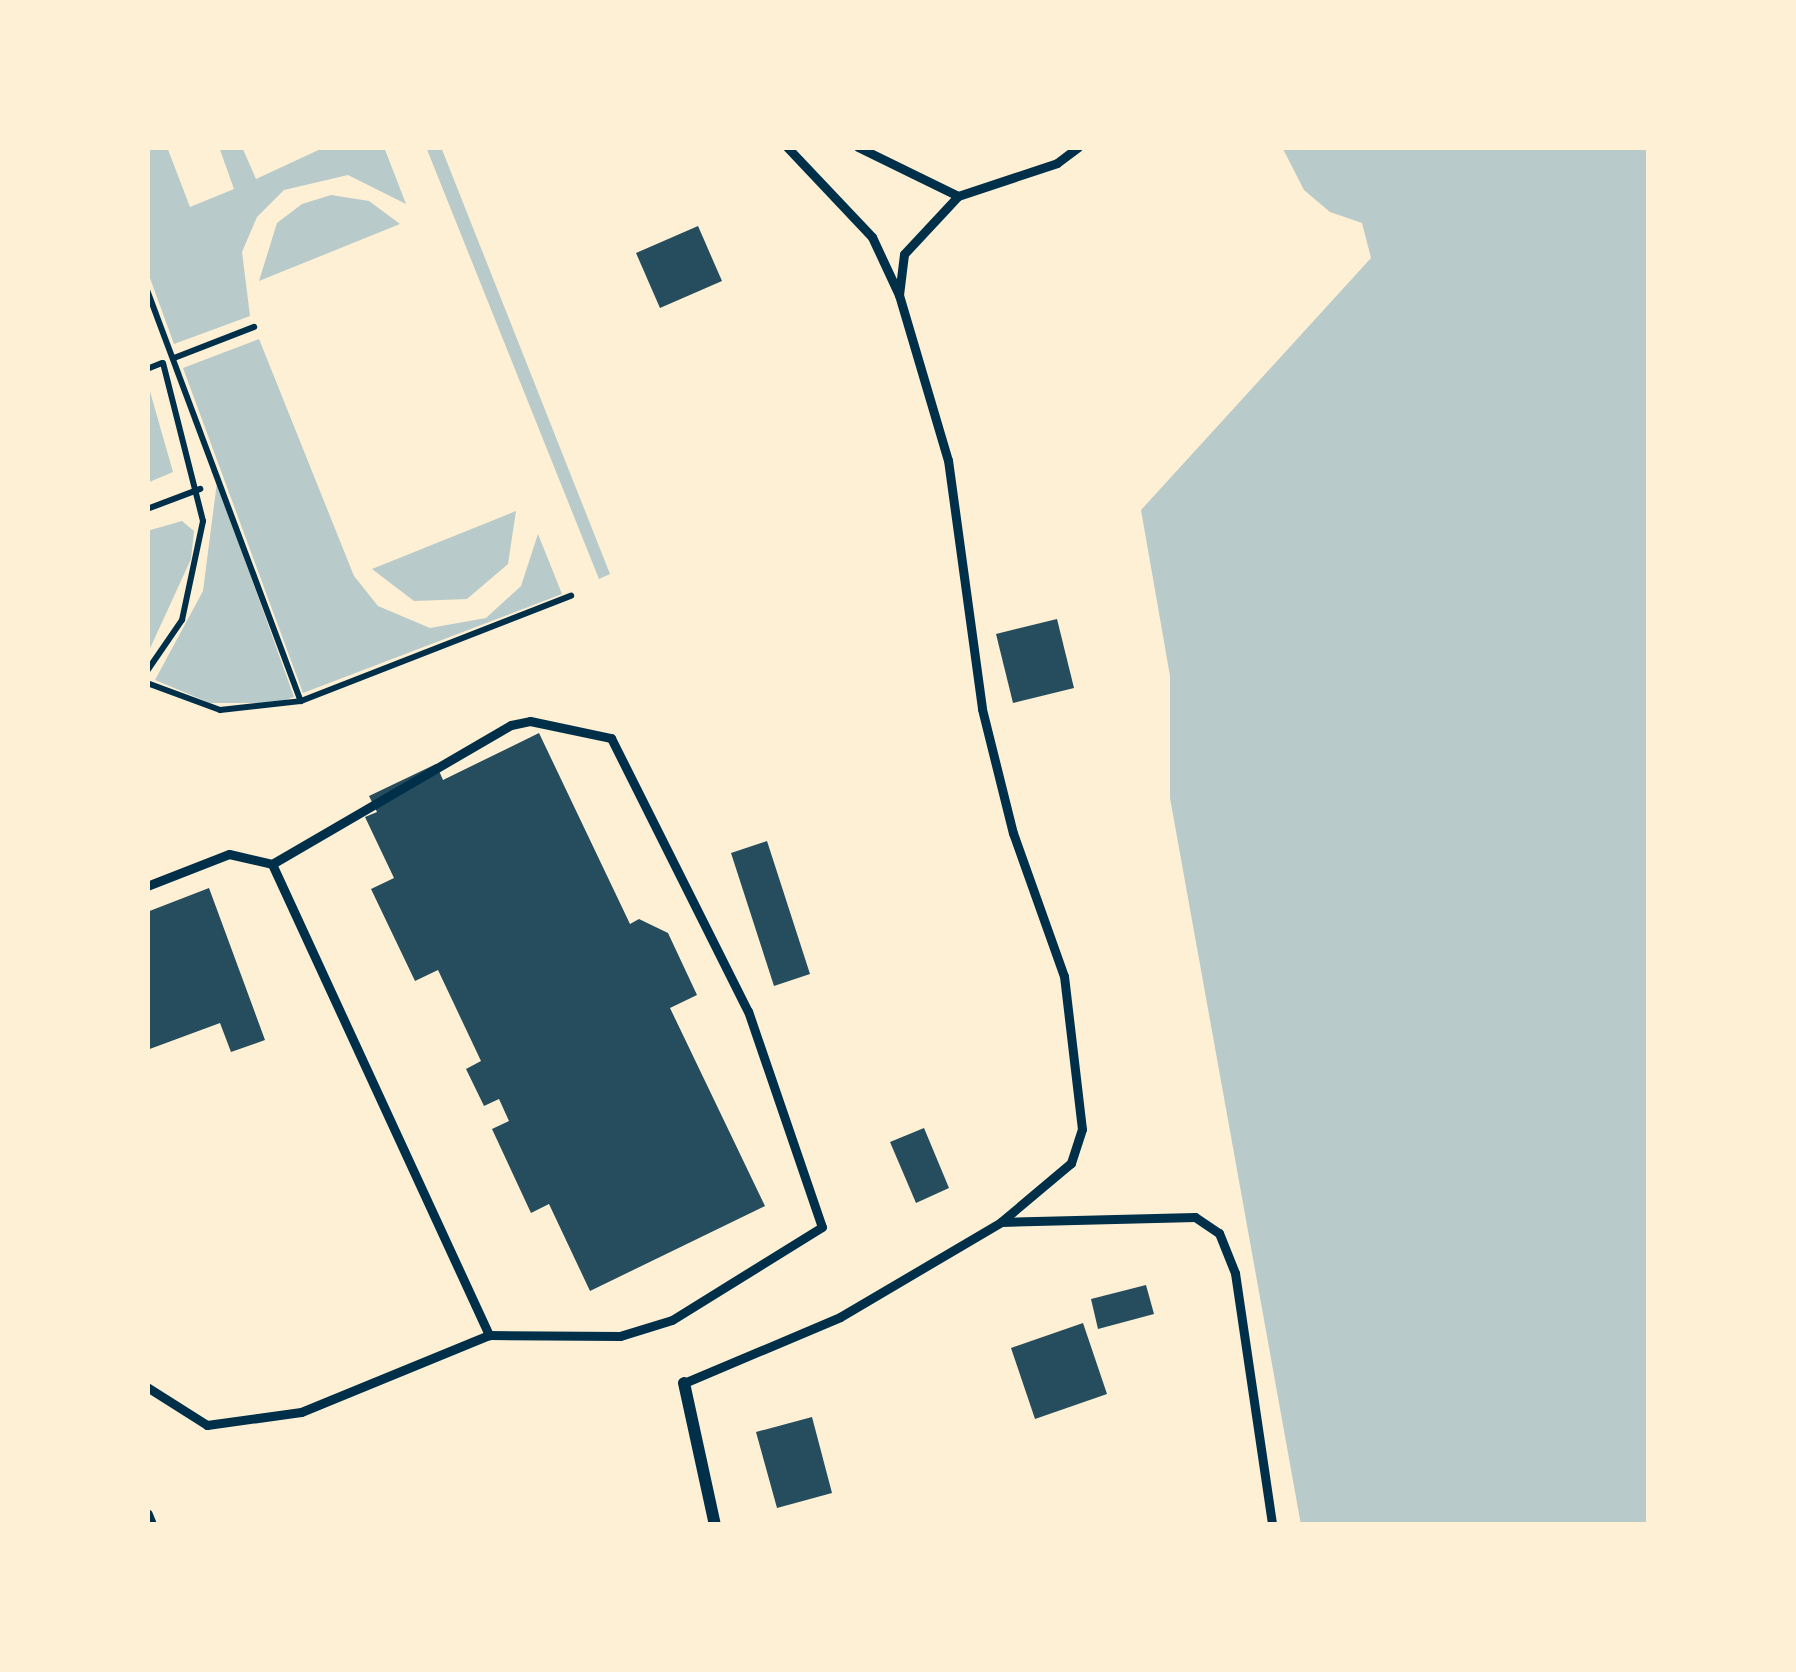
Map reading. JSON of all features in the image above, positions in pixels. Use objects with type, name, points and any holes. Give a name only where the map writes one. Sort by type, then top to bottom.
[{"type":"street","points":[[683,1383],[715,1525]]},
{"type":"street","points":[[147,1515],[151,1525]]},
{"type":"lane","points":[[683,1383],[840,1317],[1001,1222],[1071,1163],[1082,1129],[1064,976],[1013,833],[982,709],[948,460],[899,296],[872,237],[787,147]]},
{"type":"lane","points":[[858,147],[958,196]]},
{"type":"lane","points":[[899,296],[904,254],[958,196],[1057,163],[1078,147]]},
{"type":"lane","points":[[147,886],[229,854],[272,864],[511,725],[530,721],[611,738],[748,1011],[822,1227],[672,1320],[620,1336],[489,1335],[301,1412],[241,1424],[183,1417],[147,1387]]},
{"type":"lane","points":[[272,864],[489,1335]]},
{"type":"lane","points":[[1001,1222],[1195,1216],[1219,1233],[1235,1273],[1272,1525]]},
{"type":"path","points":[[147,290],[301,700]]},
{"type":"path","points":[[147,369],[254,327]]},
{"type":"path","points":[[147,670],[170,643],[190,596],[201,546],[200,489],[163,363]]},
{"type":"path","points":[[147,509],[200,489]]},
{"type":"path","points":[[147,683],[220,710],[301,700],[571,596]]},
{"type":"shaded area","points":[[147,147],[167,147],[190,207],[234,189],[219,147],[242,147],[256,179],[325,147],[384,147],[406,204],[348,175],[284,190],[257,217],[242,252],[250,316],[174,344],[147,270]]},
{"type":"shaded area","points":[[426,147],[441,147],[610,574],[599,579]]},
{"type":"shaded area","points":[[1282,147],[1649,147],[1649,1525],[1301,1525],[1170,798],[1170,676],[1141,510],[1371,258],[1362,223],[1330,212],[1304,190]]},
{"type":"shaded area","points":[[331,195],[369,201],[400,224],[259,281],[277,223],[302,204]]},
{"type":"shaded area","points":[[259,339],[354,576],[378,606],[430,628],[486,618],[521,586],[538,534],[562,594],[303,693],[183,368]]},
{"type":"shaded area","points":[[147,381],[173,472],[147,483]]},
{"type":"shaded area","points":[[217,482],[294,697],[276,703],[210,703],[155,680],[203,591]]},
{"type":"shaded area","points":[[516,511],[508,564],[467,599],[414,601],[372,569]]},
{"type":"shaded area","points":[[182,521],[194,531],[191,559],[147,655],[147,531]]},
{"type":"building","points":[[698,226],[722,281],[660,308],[636,253]]},
{"type":"building","points":[[1057,619],[1074,688],[1013,703],[996,634]]},
{"type":"building","points":[[539,733],[630,924],[639,919],[668,933],[697,995],[670,1008],[765,1206],[590,1291],[549,1204],[531,1213],[492,1129],[509,1121],[499,1099],[484,1106],[466,1069],[481,1061],[438,970],[415,981],[371,889],[394,878],[365,817],[377,812],[369,796],[436,764],[443,780]]},
{"type":"building","points":[[767,841],[810,974],[774,986],[731,853]]},
{"type":"building","points":[[209,888],[265,1040],[231,1052],[220,1023],[147,1050],[147,912]]},
{"type":"building","points":[[924,1128],[949,1188],[916,1203],[890,1142]]},
{"type":"building","points":[[1146,1285],[1154,1314],[1098,1329],[1091,1299]]},
{"type":"building","points":[[1083,1323],[1107,1394],[1035,1419],[1011,1348]]},
{"type":"building","points":[[812,1417],[832,1493],[777,1508],[756,1432]]}]
